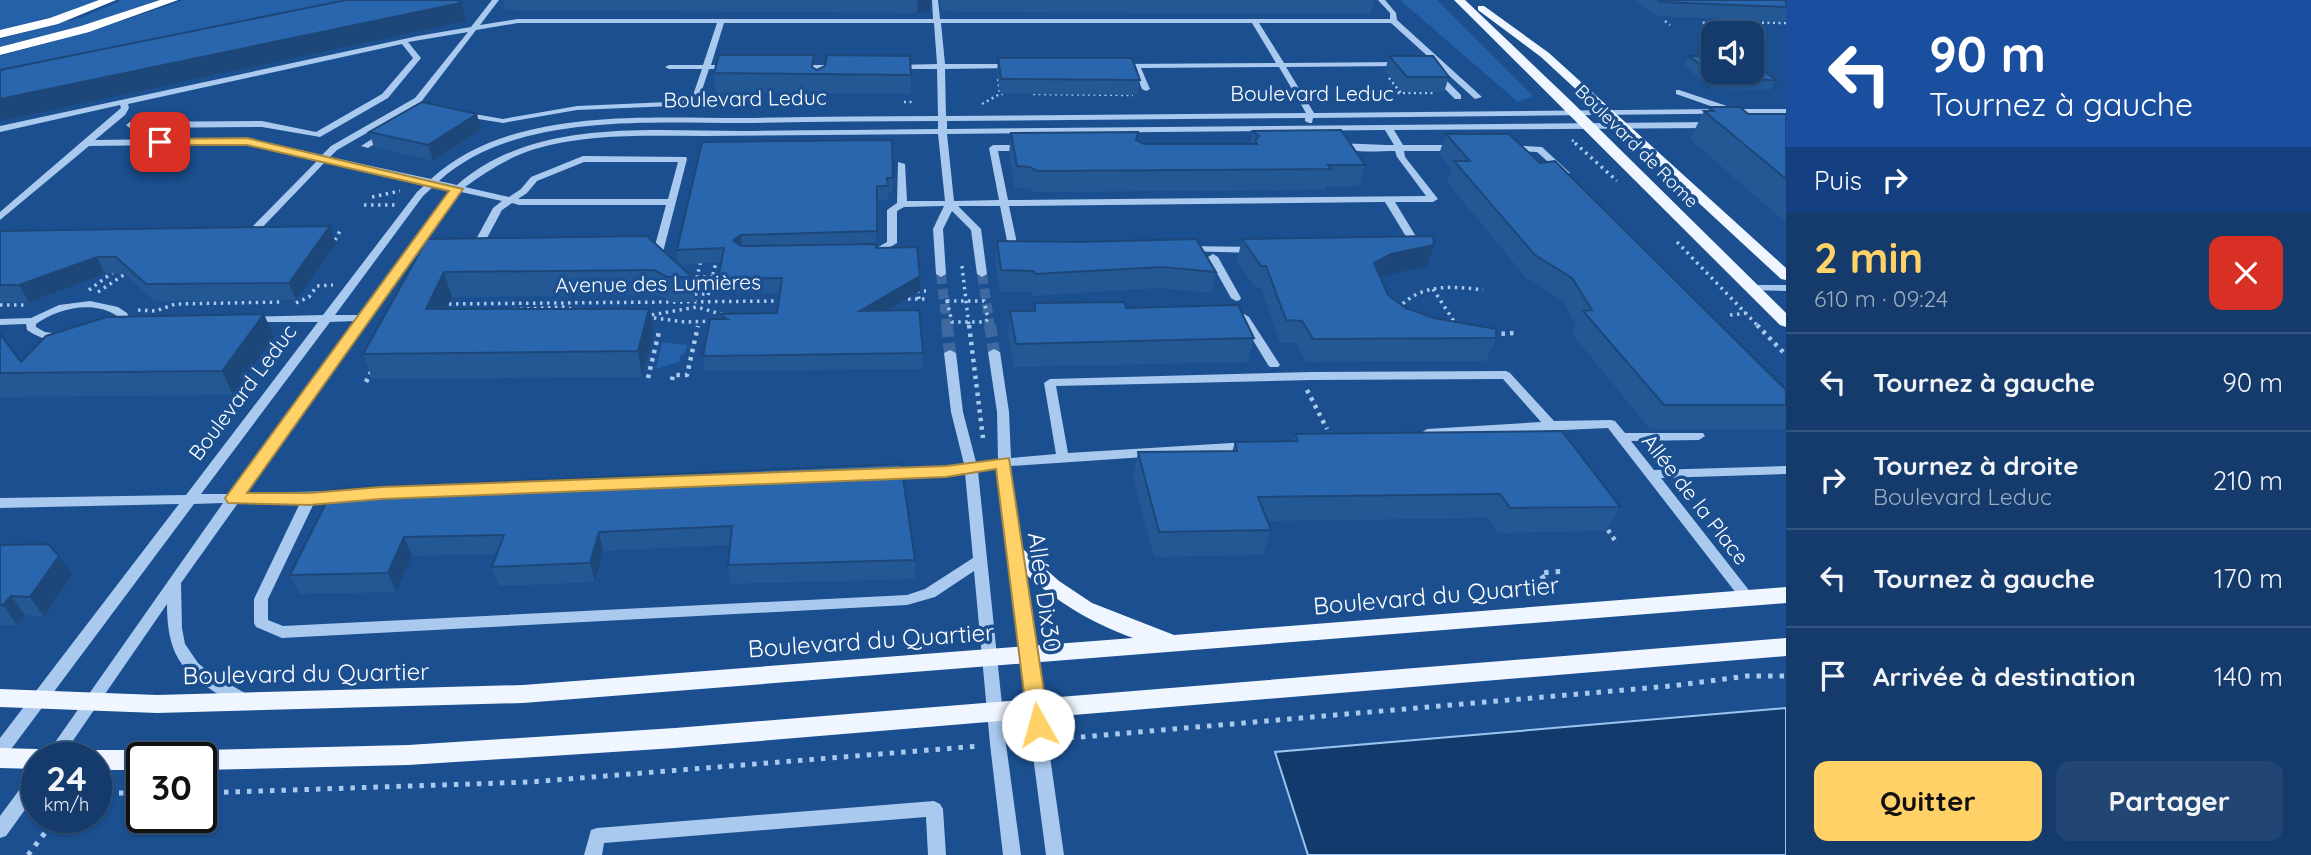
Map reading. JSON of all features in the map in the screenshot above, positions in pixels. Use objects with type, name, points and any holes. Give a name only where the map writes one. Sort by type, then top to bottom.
[{"type":"highway","points":[[0,34],[62,19],[110,0]]},
{"type":"highway","points":[[0,51],[85,29],[172,0]]},
{"type":"main road","name":"Boulevard de Rome","points":[[1459,0],[1578,113],[1786,322]]},
{"type":"main road","name":"Boulevard de Rome","points":[[1470,0],[1537,49],[1624,125],[1786,276]]},
{"type":"main road","points":[[1016,554],[1052,589],[1092,615],[1176,643]]},
{"type":"main road","name":"Boulevard du Quartier","points":[[0,698],[90,702],[247,703],[523,694],[1786,595]]},
{"type":"main road","points":[[217,760],[434,753],[675,738],[1786,647]]},
{"type":"main road","points":[[0,758],[21,759]]},
{"type":"street","points":[[239,233],[253,233],[334,148],[416,105],[496,0]]},
{"type":"street","points":[[935,0],[950,204],[938,229],[941,274]]},
{"type":"street","points":[[1381,0],[1393,13],[1393,21]]},
{"type":"street","points":[[0,129],[477,26],[545,19],[1393,21],[1478,97]]},
{"type":"street","points":[[451,111],[503,121],[597,106],[694,103],[722,19]]},
{"type":"street","points":[[1254,21],[1311,115],[1301,128]]},
{"type":"street","points":[[130,125],[262,124],[317,135],[385,96],[417,58],[404,41]]},
{"type":"street","points":[[1109,66],[1416,64]]},
{"type":"street","points":[[1441,64],[1431,70],[1458,97]]},
{"type":"street","points":[[670,66],[743,67]]},
{"type":"street","points":[[890,67],[1023,66]]},
{"type":"street","points":[[1137,66],[1146,89]]},
{"type":"street","points":[[792,67],[821,70],[853,67]]},
{"type":"street","points":[[1679,92],[1741,112]]},
{"type":"street","points":[[0,217],[124,111],[123,102]]},
{"type":"street","name":"Boulevard Leduc","points":[[0,751],[430,184],[455,164],[492,146],[527,135],[577,125],[943,118],[1786,111]]},
{"type":"street","name":"Boulevard Leduc","points":[[63,742],[174,582],[457,189],[472,174],[508,156],[540,145],[584,136],[1721,124]]},
{"type":"street","points":[[365,146],[398,127]]},
{"type":"street","points":[[855,254],[876,253],[890,246],[893,239],[892,210],[902,204],[1433,199],[1401,157],[1398,142],[1387,127]]},
{"type":"street","points":[[87,143],[247,141],[510,201],[672,202]]},
{"type":"street","points":[[1322,145],[1471,148]]},
{"type":"street","points":[[1025,251],[1014,251],[1002,203],[993,148],[1041,148]]},
{"type":"street","points":[[1504,151],[1539,149],[1575,182]]},
{"type":"street","points":[[458,251],[474,254],[658,252],[683,159],[574,161],[534,179],[524,191],[498,208],[474,254]]},
{"type":"street","points":[[901,164],[902,204]]},
{"type":"street","points":[[1388,200],[1419,248],[1404,248]]},
{"type":"street","points":[[950,204],[976,229],[982,274]]},
{"type":"street","points":[[1171,249],[1270,250]]},
{"type":"street","points":[[1213,257],[1236,298]]},
{"type":"street","points":[[1752,288],[1786,288]]},
{"type":"street","points":[[0,322],[33,321],[62,309],[99,305],[117,309],[122,315],[122,322]]},
{"type":"street","points":[[1244,317],[1273,365]]},
{"type":"street","points":[[231,319],[363,318]]},
{"type":"street","points":[[33,321],[31,328],[42,335],[78,336]]},
{"type":"street","name":"Allée Dix30","points":[[994,352],[1003,412],[1003,462],[1055,855]]},
{"type":"street","points":[[950,353],[957,412],[971,467],[1012,855]]},
{"type":"street","points":[[1063,458],[1050,383],[1311,376],[1506,375],[1551,425]]},
{"type":"street","name":"Allée de la Place","points":[[1551,425],[1611,424],[1748,598]]},
{"type":"street","points":[[1416,434],[1551,425]]},
{"type":"street","points":[[1621,438],[1699,436]]},
{"type":"street","points":[[866,474],[1257,445]]},
{"type":"street","points":[[1649,474],[1786,470]]},
{"type":"street","points":[[0,503],[309,499],[357,495]]},
{"type":"street","points":[[309,499],[261,599],[261,623],[282,632],[907,600],[930,593],[981,559]]},
{"type":"street","points":[[174,582],[174,635],[182,657],[203,677],[247,703]]},
{"type":"street","points":[[0,830],[21,801]]},
{"type":"street","points":[[593,855],[597,836],[934,809],[937,855]]},
{"type":"path","points":[[1665,21],[1670,25]]},
{"type":"path","points":[[1764,24],[1785,25]]},
{"type":"path","points":[[997,73],[1000,94]]},
{"type":"path","points":[[1388,77],[1401,93]]},
{"type":"path","points":[[1021,94],[1138,95],[1134,84]]},
{"type":"path","points":[[1381,93],[1436,93]]},
{"type":"path","points":[[808,103],[809,94]]},
{"type":"path","points":[[991,100],[1000,94],[1011,94]]},
{"type":"path","points":[[904,102],[914,102]]},
{"type":"path","name":"Boulevard de Rome","points":[[1568,137],[1620,184]]},
{"type":"path","points":[[372,197],[401,191]]},
{"type":"path","points":[[364,205],[398,205]]},
{"type":"path","points":[[335,240],[340,231]]},
{"type":"path","name":"Boulevard de Rome","points":[[1668,233],[1786,355]]},
{"type":"path","points":[[691,301],[705,247]]},
{"type":"path","points":[[694,259],[717,262],[706,302]]},
{"type":"path","points":[[961,261],[984,446]]},
{"type":"path","points":[[86,292],[122,264]]},
{"type":"path","points":[[102,299],[92,299],[125,275],[132,266]]},
{"type":"path","points":[[113,273],[125,275]]},
{"type":"path","points":[[681,277],[712,277]]},
{"type":"path","points":[[102,281],[112,283]]},
{"type":"path","points":[[292,304],[309,297],[317,286],[333,285]]},
{"type":"path","points":[[1432,289],[1461,333],[1453,331]]},
{"type":"path","points":[[1393,312],[1406,297],[1432,289],[1483,290]]},
{"type":"path","points":[[684,290],[691,301],[718,311],[730,319],[684,324],[643,316],[691,301],[708,294]]},
{"type":"path","points":[[919,299],[918,292],[926,291]]},
{"type":"path","points":[[758,301],[759,293]]},
{"type":"path","points":[[893,299],[927,299]]},
{"type":"path","name":"Avenue des Lumières","points":[[433,304],[785,301]]},
{"type":"path","points":[[947,301],[966,301],[984,301],[988,319],[952,322],[947,301]]},
{"type":"path","points":[[129,305],[139,311],[149,312],[175,303],[309,304]]},
{"type":"path","points":[[0,305],[33,304]]},
{"type":"path","points":[[503,310],[563,307],[584,312]]},
{"type":"path","points":[[1730,314],[1747,313]]},
{"type":"path","points":[[672,380],[673,375],[687,375],[698,326]]},
{"type":"path","points":[[269,333],[291,329]]},
{"type":"path","points":[[281,331],[282,346]]},
{"type":"path","points":[[648,378],[659,332]]},
{"type":"path","points":[[1486,335],[1516,333]]},
{"type":"path","points":[[686,349],[692,349]]},
{"type":"path","points":[[366,382],[375,365]]},
{"type":"path","points":[[1306,386],[1326,429]]},
{"type":"path","points":[[1608,530],[1616,542]]},
{"type":"path","points":[[1550,589],[1540,573],[1567,571]]},
{"type":"path","points":[[1076,737],[1671,686],[1747,676],[1786,676]]},
{"type":"path","points":[[217,792],[530,782],[959,748]]},
{"type":"path","points":[[28,855],[45,833]]},
{"type":"shaded area","points":[[0,0],[100,0],[44,21],[0,32]]},
{"type":"shaded area","points":[[122,0],[163,0],[47,37],[0,48],[0,39],[83,17]]},
{"type":"shaded area","points":[[184,0],[383,0],[0,75],[0,56],[95,30]]},
{"type":"shaded area","points":[[1400,0],[1437,0],[1533,96],[1518,102]]},
{"type":"shaded area","points":[[662,342],[687,345],[685,353],[679,357],[681,361],[656,369]]},
{"type":"shaded area","points":[[1786,708],[1786,855],[1308,855],[1275,752]]},
{"type":"building","points":[[346,0],[457,0],[461,3],[0,99],[0,70]]},
{"type":"building","points":[[1658,0],[1786,0],[1786,7],[1661,2]]},
{"type":"building","points":[[719,55],[814,55],[812,67],[817,70],[825,66],[827,55],[910,56],[911,75],[714,73]]},
{"type":"building","points":[[1389,56],[1433,56],[1449,77],[1407,77]]},
{"type":"building","points":[[1689,56],[1701,56],[1701,66]]},
{"type":"building","points":[[998,58],[1132,58],[1140,80],[1001,79]]},
{"type":"building","points":[[1764,71],[1776,80],[1764,80]]},
{"type":"building","points":[[422,102],[477,114],[428,145],[369,132]]},
{"type":"building","points":[[1709,107],[1740,107],[1748,114],[1786,114],[1786,179],[1704,111],[1714,111]]},
{"type":"building","points":[[1341,130],[1365,165],[1328,165],[1331,169],[1037,171],[1030,167],[1017,166],[1011,133],[1138,132],[1136,140],[1144,144],[1257,144],[1255,141],[1259,136],[1253,131]]},
{"type":"building","points":[[1446,134],[1509,134],[1540,163],[1555,161],[1786,390],[1786,405],[1664,405],[1583,311],[1592,310],[1572,278],[1535,255],[1454,161],[1470,161]]},
{"type":"building","points":[[892,140],[893,178],[887,178],[888,186],[877,186],[877,231],[741,235],[733,240],[741,246],[876,244],[876,248],[917,247],[920,276],[860,311],[919,310],[923,353],[703,356],[710,319],[727,319],[719,314],[777,313],[782,278],[718,279],[724,248],[677,250],[702,142]]},
{"type":"building","points":[[330,226],[289,283],[146,284],[116,257],[97,257],[19,285],[0,285],[0,231]]},
{"type":"building","points":[[647,236],[692,277],[667,277],[654,270],[444,272],[426,309],[649,309],[638,351],[363,354],[427,239]]},
{"type":"building","points":[[1433,236],[1434,245],[1391,254],[1374,263],[1388,295],[1406,308],[1434,318],[1496,329],[1496,338],[1313,339],[1302,321],[1286,320],[1266,266],[1261,266],[1242,239]]},
{"type":"building","points":[[1196,239],[1216,272],[1162,267],[1035,274],[1034,271],[1001,270],[997,241],[1079,242]]},
{"type":"building","points":[[1124,302],[1126,308],[1238,305],[1254,338],[1016,344],[1010,311],[1035,311],[1035,303]]},
{"type":"building","points":[[264,314],[222,371],[0,373],[0,334],[21,362],[46,336],[106,317]]},
{"type":"building","points":[[1562,431],[1620,507],[1510,508],[1500,494],[1258,497],[1271,530],[1159,532],[1138,452],[1237,451],[1235,442],[1298,441],[1295,434]]},
{"type":"building","points":[[901,464],[915,560],[728,565],[732,526],[599,532],[590,563],[492,567],[504,535],[404,537],[388,573],[290,575],[333,489]]},
{"type":"building","points":[[48,544],[59,556],[30,597],[11,596],[0,605],[0,545]]},
{"type":"tunnel","points":[[941,274],[947,327]]},
{"type":"tunnel","points":[[982,274],[990,327]]},
{"type":"tunnel","points":[[947,325],[950,353]]},
{"type":"tunnel","points":[[990,325],[994,352]]},
{"type":"route","points":[[160,142],[247,141],[457,189],[234,498],[309,499],[381,493],[946,471],[1003,462],[1038,725]]}]
